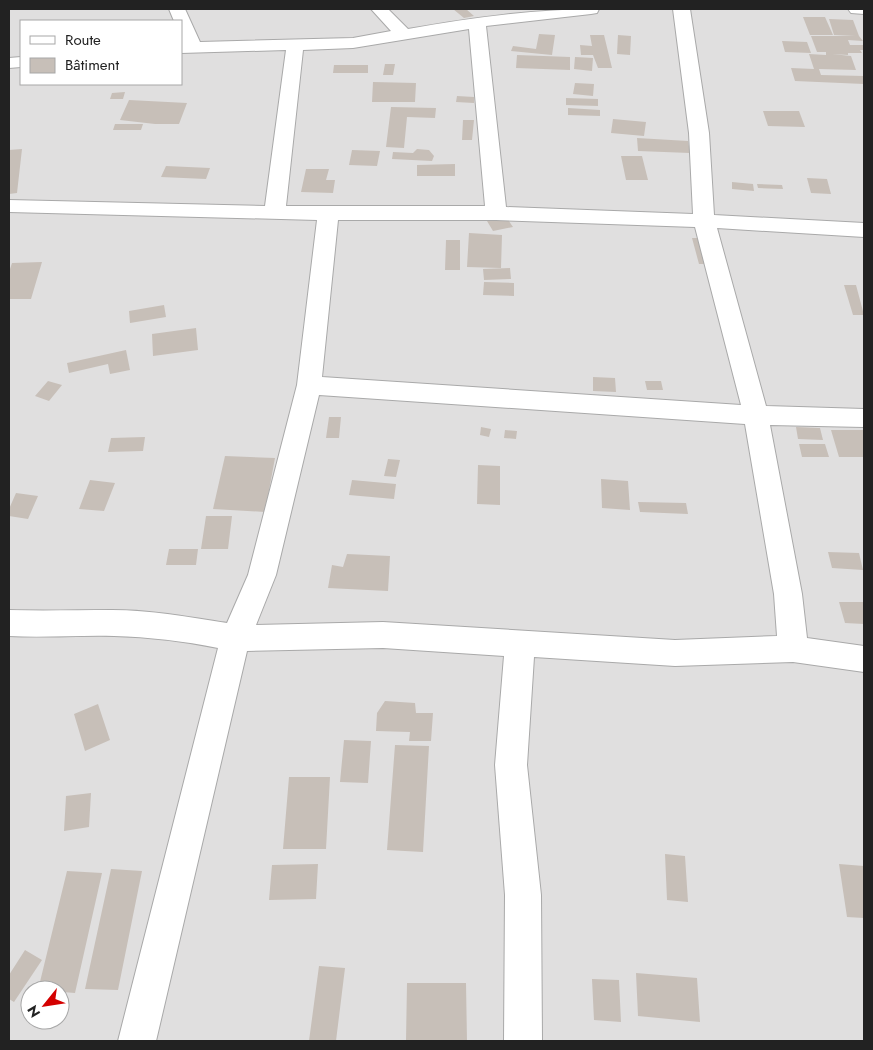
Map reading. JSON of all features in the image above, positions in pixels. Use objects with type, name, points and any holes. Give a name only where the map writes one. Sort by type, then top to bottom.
[{"type":"street","points":[[379,9],[404,35]]},
{"type":"street","points":[[182,30],[187,48],[353,43],[477,22],[590,9]]},
{"type":"street","points":[[682,9],[699,133],[704,221],[756,415],[788,594],[793,649]]},
{"type":"street","points":[[857,9],[864,10]]},
{"type":"street","points":[[477,22],[496,213]]},
{"type":"street","points":[[274,213],[295,46]]},
{"type":"street","points":[[9,206],[274,213],[496,213],[704,221],[864,230]]},
{"type":"street","points":[[137,1041],[235,638],[262,575],[309,385],[328,213]]},
{"type":"street","points":[[309,385],[756,415],[864,418]]},
{"type":"street","points":[[9,623],[43,625],[114,623],[192,630],[235,638],[383,635],[675,652],[793,649],[864,659]]},
{"type":"street","points":[[520,642],[511,765],[523,895],[523,1041]]},
{"type":"shaded area","points":[[9,9],[864,9],[864,1041],[9,1041]]},
{"type":"building","points":[[453,9],[466,9],[474,16],[464,18]]},
{"type":"building","points":[[803,17],[825,17],[833,35],[810,35]]},
{"type":"building","points":[[829,19],[853,20],[863,41],[848,40],[850,45],[864,45],[864,50],[860,50],[862,53],[848,53],[848,55],[832,54],[851,56],[856,70],[819,69],[821,75],[864,76],[864,84],[795,81],[791,68],[814,69],[809,54],[826,55],[826,52],[817,52],[811,36],[855,36],[834,35]]},
{"type":"building","points":[[539,34],[555,35],[552,55],[511,51],[513,46],[536,49]]},
{"type":"building","points":[[590,35],[604,35],[612,68],[598,68],[593,55],[581,55],[580,45],[592,46]]},
{"type":"building","points":[[618,35],[631,36],[630,55],[617,54]]},
{"type":"building","points":[[782,41],[807,42],[811,53],[785,52]]},
{"type":"building","points":[[517,55],[570,57],[570,70],[516,68]]},
{"type":"building","points":[[575,57],[593,58],[592,71],[574,69]]},
{"type":"building","points":[[385,64],[395,64],[393,75],[383,75]]},
{"type":"building","points":[[334,65],[368,65],[368,73],[333,73]]},
{"type":"building","points":[[373,82],[416,83],[415,102],[372,102]]},
{"type":"building","points":[[575,83],[594,84],[593,96],[573,94]]},
{"type":"building","points":[[125,92],[123,99],[110,99],[112,93]]},
{"type":"building","points":[[457,96],[474,97],[474,103],[456,102]]},
{"type":"building","points":[[566,98],[598,99],[598,106],[566,105]]},
{"type":"building","points":[[129,100],[187,103],[179,124],[155,124],[120,120]]},
{"type":"building","points":[[391,107],[436,108],[435,118],[407,117],[404,148],[386,147]]},
{"type":"building","points":[[568,108],[600,110],[600,116],[568,115]]},
{"type":"building","points":[[763,111],[799,111],[805,127],[768,126]]},
{"type":"building","points":[[613,119],[646,122],[644,136],[611,133]]},
{"type":"building","points":[[463,120],[474,120],[472,140],[462,140]]},
{"type":"building","points":[[115,124],[143,124],[141,130],[113,130]]},
{"type":"building","points":[[637,138],[688,141],[690,153],[638,151]]},
{"type":"building","points":[[22,149],[17,193],[9,194],[9,150]]},
{"type":"building","points":[[417,149],[429,150],[434,156],[432,161],[392,159],[393,152],[413,153]]},
{"type":"building","points":[[352,150],[380,151],[377,166],[349,165]]},
{"type":"building","points":[[621,156],[642,156],[648,180],[626,180]]},
{"type":"building","points":[[455,164],[455,176],[417,176],[417,165]]},
{"type":"building","points":[[166,166],[210,168],[206,179],[161,177]]},
{"type":"building","points":[[306,169],[329,169],[326,180],[335,180],[333,193],[301,192]]},
{"type":"building","points":[[807,178],[827,179],[831,194],[811,193]]},
{"type":"building","points":[[732,182],[753,184],[754,191],[732,189]]},
{"type":"building","points":[[757,184],[782,185],[783,189],[758,188]]},
{"type":"building","points":[[506,217],[513,227],[493,231],[487,221]]},
{"type":"building","points":[[469,233],[502,235],[501,268],[467,267]]},
{"type":"building","points":[[692,238],[702,238],[709,264],[699,264]]},
{"type":"building","points":[[446,240],[460,240],[460,270],[445,270]]},
{"type":"building","points":[[42,262],[31,299],[9,299],[9,272],[12,263]]},
{"type":"building","points":[[510,268],[511,279],[484,280],[483,269]]},
{"type":"building","points":[[484,282],[514,283],[514,296],[483,295]]},
{"type":"building","points":[[844,285],[856,285],[864,315],[853,315]]},
{"type":"building","points":[[164,305],[166,317],[130,323],[129,311]]},
{"type":"building","points":[[196,328],[198,350],[153,356],[152,334]]},
{"type":"building","points":[[126,350],[130,370],[110,374],[108,364],[69,373],[67,363]]},
{"type":"building","points":[[593,377],[615,378],[616,392],[593,391]]},
{"type":"building","points":[[48,381],[62,385],[49,401],[35,396]]},
{"type":"building","points":[[645,381],[661,381],[663,390],[647,390]]},
{"type":"building","points":[[329,417],[341,417],[339,438],[326,438]]},
{"type":"building","points":[[481,427],[491,429],[489,437],[480,435]]},
{"type":"building","points":[[796,427],[820,428],[823,440],[798,439]]},
{"type":"building","points":[[505,430],[517,431],[516,439],[504,438]]},
{"type":"building","points":[[831,430],[864,430],[864,457],[839,457]]},
{"type":"building","points":[[145,437],[143,451],[108,452],[111,438]]},
{"type":"building","points":[[799,444],[825,444],[829,457],[802,457]]},
{"type":"building","points":[[225,456],[275,458],[265,512],[213,509]]},
{"type":"building","points":[[388,459],[400,460],[396,477],[384,476]]},
{"type":"building","points":[[478,465],[500,466],[500,505],[477,504]]},
{"type":"building","points":[[601,479],[628,481],[630,510],[602,508]]},
{"type":"building","points":[[90,480],[115,483],[104,511],[79,509]]},
{"type":"building","points":[[352,480],[396,484],[394,499],[349,495]]},
{"type":"building","points":[[16,493],[38,496],[28,519],[9,516],[9,509]]},
{"type":"building","points":[[638,502],[686,503],[688,514],[640,512]]},
{"type":"building","points":[[206,516],[232,516],[228,549],[201,549]]},
{"type":"building","points":[[169,549],[198,549],[196,565],[166,565]]},
{"type":"building","points":[[828,552],[859,553],[863,570],[832,568]]},
{"type":"building","points":[[347,554],[390,556],[388,591],[328,588],[332,565],[343,567]]},
{"type":"building","points":[[839,602],[864,602],[864,624],[845,623]]},
{"type":"building","points":[[385,701],[415,703],[416,713],[433,713],[431,741],[409,741],[410,732],[376,731],[377,713]]},
{"type":"building","points":[[98,704],[110,740],[85,751],[74,714]]},
{"type":"building","points":[[344,740],[371,741],[368,783],[340,782]]},
{"type":"building","points":[[395,745],[429,746],[423,852],[387,850]]},
{"type":"building","points":[[289,777],[330,777],[326,849],[283,849]]},
{"type":"building","points":[[91,793],[89,827],[64,831],[66,796]]},
{"type":"building","points":[[665,854],[685,856],[688,902],[667,900]]},
{"type":"building","points":[[318,864],[316,899],[269,900],[272,865]]},
{"type":"building","points":[[839,864],[864,866],[864,918],[847,917]]},
{"type":"building","points":[[111,869],[142,871],[118,990],[85,989]]},
{"type":"building","points":[[67,871],[102,873],[75,993],[70,993],[70,980],[40,980]]},
{"type":"building","points":[[25,950],[42,960],[29,980],[20,980],[20,993],[14,1002],[9,999],[9,975]]},
{"type":"building","points":[[319,966],[345,968],[336,1041],[309,1041]]},
{"type":"building","points":[[636,973],[697,978],[700,1022],[638,1016]]},
{"type":"building","points":[[592,979],[619,980],[621,1022],[594,1020]]},
{"type":"building","points":[[407,983],[466,983],[467,1041],[406,1041]]}]
